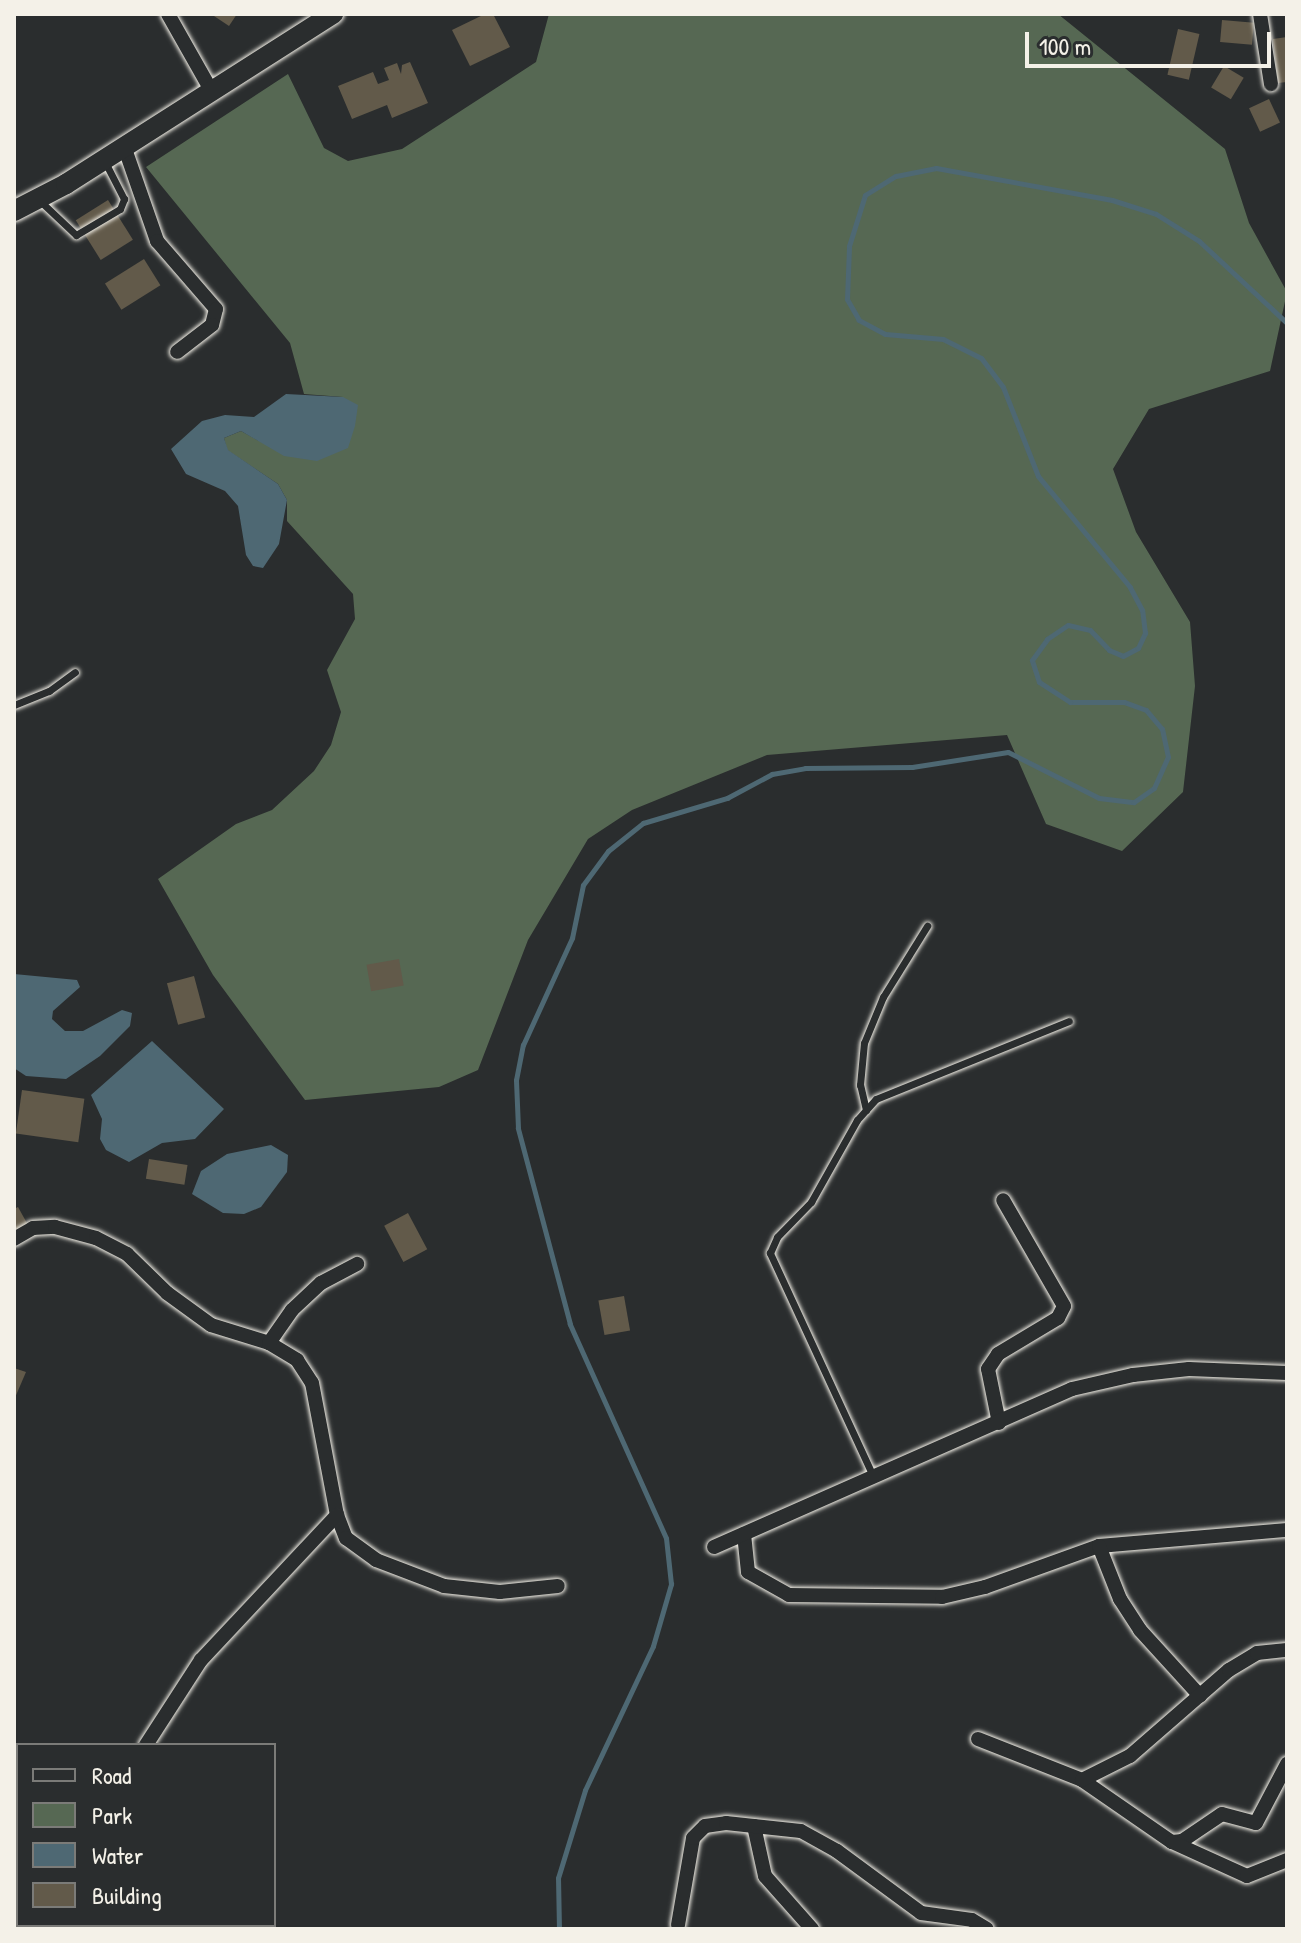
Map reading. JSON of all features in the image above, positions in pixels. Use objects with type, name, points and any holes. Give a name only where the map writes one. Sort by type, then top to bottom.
[{"type":"main road","points":[[14,211],[104,159],[333,14]]},
{"type":"street","points":[[168,14],[211,90]]},
{"type":"street","points":[[1260,14],[1271,84]]},
{"type":"street","points":[[124,146],[157,241],[216,309],[212,325],[177,352]]},
{"type":"street","points":[[999,1423],[988,1369],[998,1354],[1058,1318],[1064,1306],[1003,1200]]},
{"type":"street","points":[[14,1239],[33,1228],[55,1227],[96,1238],[127,1254],[167,1293],[211,1325],[269,1343],[297,1360],[312,1383],[337,1515],[346,1538],[376,1560],[444,1586],[500,1592],[558,1586]]},
{"type":"street","points":[[269,1343],[292,1310],[321,1283],[357,1264]]},
{"type":"street","points":[[714,1547],[1072,1389],[1133,1375],[1189,1369],[1287,1373]]},
{"type":"street","points":[[147,1743],[201,1660],[337,1515]]},
{"type":"street","points":[[744,1534],[748,1572],[789,1595],[942,1597],[985,1587],[1099,1546],[1246,1529],[1287,1530]]},
{"type":"street","points":[[1099,1546],[1120,1599],[1140,1630],[1200,1696]]},
{"type":"street","points":[[1082,1780],[1130,1756],[1200,1696],[1257,1653],[1287,1650]]},
{"type":"street","points":[[978,1739],[1082,1780],[1172,1842],[1247,1876],[1287,1860]]},
{"type":"street","points":[[1172,1842],[1182,1841],[1222,1814],[1256,1823],[1287,1764]]},
{"type":"street","points":[[678,1925],[693,1838],[705,1826],[754,1826],[801,1831],[837,1851],[921,1913],[972,1920],[987,1929]]},
{"type":"street","points":[[754,1826],[765,1876],[812,1929]]},
{"type":"lane","points":[[37,199],[76,235],[120,209],[124,199],[104,159]]},
{"type":"lane","points":[[14,705],[49,691],[75,672]]},
{"type":"lane","points":[[866,1110],[860,1085],[864,1043],[883,997],[927,926]]},
{"type":"lane","points":[[874,1478],[774,1273],[770,1253],[777,1237],[811,1202],[866,1110],[906,1084],[1069,1021]]},
{"type":"green space","points":[[549,14],[1058,14],[1225,149],[1249,223],[1287,292],[1270,371],[1149,409],[1113,469],[1136,532],[1190,622],[1195,686],[1183,792],[1122,851],[1046,824],[1007,735],[767,755],[632,810],[588,839],[528,940],[478,1070],[439,1087],[305,1100],[213,975],[158,879],[236,824],[272,810],[314,771],[331,745],[341,712],[327,670],[355,619],[353,594],[287,521],[287,500],[278,484],[227,450],[224,438],[241,431],[259,441],[343,397],[304,394],[290,343],[146,167],[288,74],[324,148],[348,161],[402,149],[536,62]]},
{"type":"water","points":[[286,394],[343,397],[358,405],[348,448],[317,461],[284,456],[241,431],[224,438],[228,450],[278,484],[287,500],[279,544],[263,568],[253,566],[246,555],[238,506],[225,491],[186,474],[171,449],[202,421],[225,415],[254,417]]},
{"type":"water","points":[[14,974],[77,980],[80,987],[53,1011],[52,1019],[65,1031],[83,1031],[122,1010],[132,1013],[130,1026],[100,1056],[66,1079],[26,1076],[14,1068]]},
{"type":"water","points":[[152,1041],[224,1109],[195,1139],[162,1143],[129,1162],[106,1150],[100,1139],[102,1119],[91,1095]]},
{"type":"water","points":[[271,1145],[288,1155],[287,1172],[261,1207],[244,1214],[223,1213],[192,1194],[201,1171],[227,1154]]},
{"type":"building","points":[[211,14],[237,14],[229,26]]},
{"type":"building","points":[[485,14],[493,14],[510,47],[470,66],[452,30]]},
{"type":"building","points":[[1222,20],[1254,23],[1252,45],[1220,42]]},
{"type":"building","points":[[1178,29],[1199,34],[1189,80],[1167,75]]},
{"type":"building","points":[[1287,37],[1287,82],[1278,83],[1273,39]]},
{"type":"building","points":[[410,62],[428,103],[392,118],[387,105],[352,119],[338,86],[373,72],[378,84],[389,80],[384,68],[397,63],[401,74],[402,65]]},
{"type":"building","points":[[1224,66],[1244,78],[1231,99],[1211,87]]},
{"type":"building","points":[[1269,99],[1280,123],[1260,132],[1249,108]]},
{"type":"building","points":[[108,200],[133,240],[101,260],[76,220]]},
{"type":"building","points":[[144,259],[160,285],[121,310],[105,283]]},
{"type":"building","points":[[399,959],[404,986],[371,991],[367,965]]},
{"type":"building","points":[[194,976],[205,1018],[178,1025],[167,983]]},
{"type":"building","points":[[22,1090],[84,1099],[78,1142],[16,1134]]},
{"type":"building","points":[[149,1159],[188,1165],[184,1185],[146,1179]]},
{"type":"building","points":[[18,1207],[28,1225],[14,1232],[14,1209]]},
{"type":"building","points":[[408,1213],[427,1249],[403,1262],[384,1226]]},
{"type":"building","points":[[624,1296],[630,1330],[604,1335],[598,1301]]},
{"type":"building","points":[[14,1368],[26,1372],[14,1400]]},
{"type":"waterway","points":[[559,1929],[558,1878],[585,1790],[653,1646],[671,1584],[666,1538],[570,1324],[518,1128],[516,1080],[523,1045],[572,938],[583,885],[608,851],[643,823],[727,798],[772,774],[805,768],[912,767],[1008,752],[1099,798],[1134,802],[1154,788],[1168,757],[1162,729],[1146,710],[1124,702],[1070,702],[1039,682],[1032,660],[1047,639],[1068,625],[1090,630],[1109,650],[1123,656],[1138,648],[1145,633],[1142,610],[1130,587],[1038,476],[1003,387],[981,358],[943,339],[885,334],[859,320],[847,299],[849,246],[865,195],[896,176],[936,168],[1112,200],[1156,214],[1199,241],[1287,323]]}]
